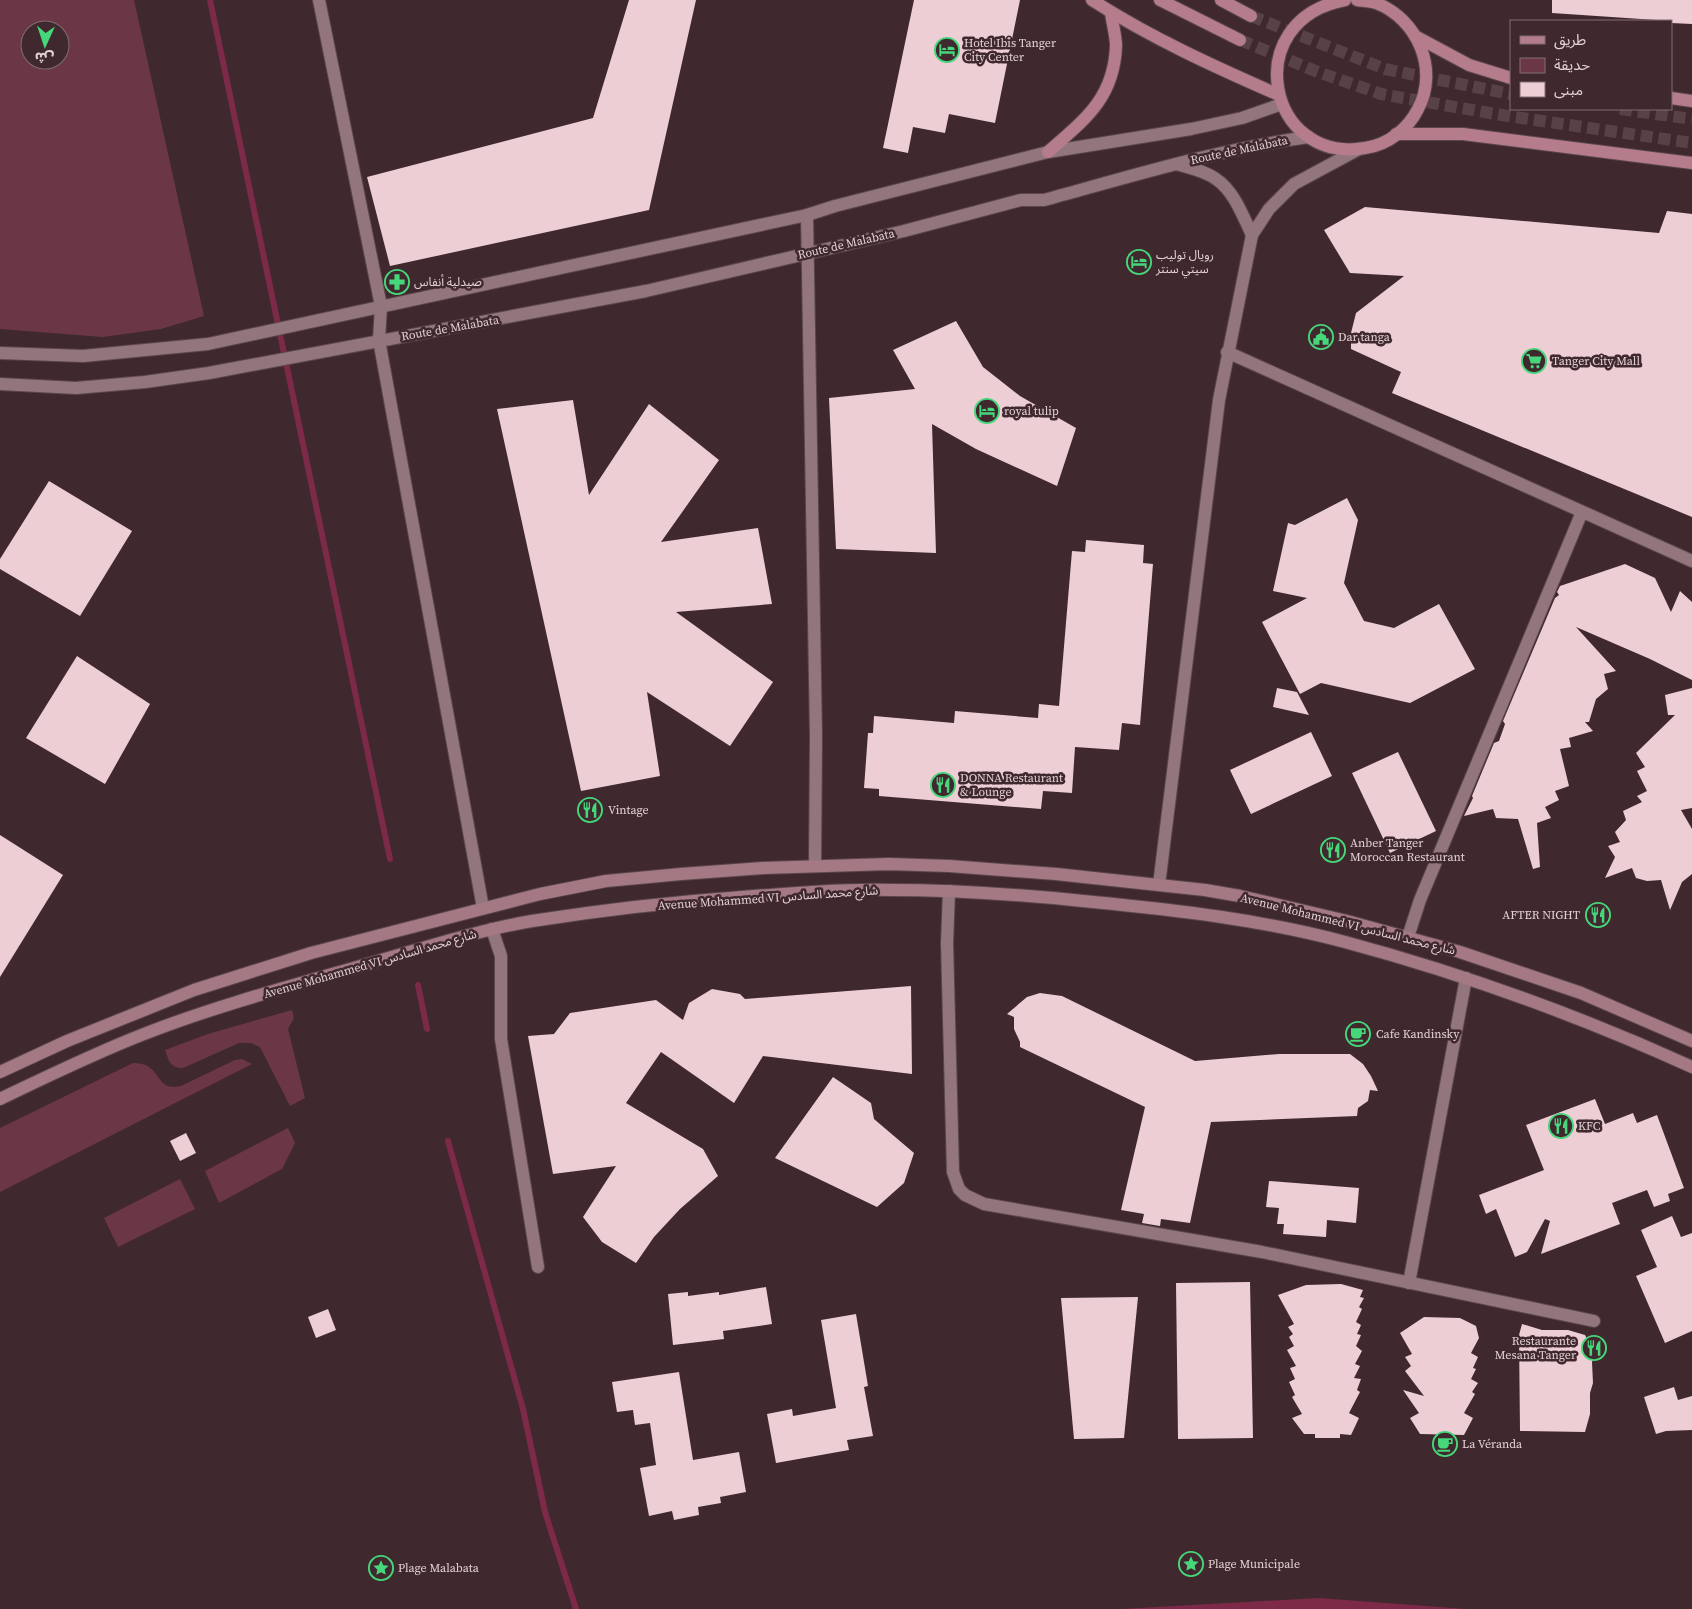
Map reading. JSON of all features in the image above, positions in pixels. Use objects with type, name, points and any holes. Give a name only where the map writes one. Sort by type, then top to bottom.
[{"type":"main road","points":[[1092,0],[1192,55],[1281,99]]},
{"type":"main road","points":[[1160,0],[1240,40]]},
{"type":"main road","points":[[1221,0],[1251,16]]},
{"type":"main road","points":[[1337,0],[1312,12],[1301,20],[1288,35],[1279,54],[1276,74],[1281,99],[1293,122],[1309,137],[1324,145],[1359,150],[1386,142],[1413,119],[1423,100],[1427,77],[1424,55],[1414,36],[1397,15],[1375,3],[1357,0]]},
{"type":"main road","points":[[1048,152],[1090,115],[1105,95],[1113,70],[1116,45],[1111,12]]},
{"type":"main road","points":[[1414,36],[1469,65],[1510,78]]},
{"type":"main road","points":[[1672,98],[1692,100]]},
{"type":"main road","points":[[1396,134],[1463,134],[1692,163]]},
{"type":"main road","name":"Avenue Mohammed VI شارع محمد السادس","points":[[0,1072],[67,1041],[194,990],[311,953],[540,894],[606,881],[763,868],[888,864],[949,866],[1056,874],[1240,896],[1408,937],[1460,952],[1581,994],[1692,1041]]},
{"type":"main road","name":"Avenue Mohammed VI شارع محمد السادس","points":[[0,1099],[70,1065],[141,1035],[197,1015],[318,978],[492,929],[531,921],[685,901],[828,891],[949,891],[1067,899],[1156,908],[1268,926],[1342,941],[1466,978],[1572,1015],[1692,1067]]},
{"type":"street","points":[[319,0],[381,306],[379,340],[483,908]]},
{"type":"street","points":[[1390,0],[1397,15]]},
{"type":"street","points":[[0,354],[82,356],[208,344],[807,215],[835,206],[1048,152],[1191,130],[1242,118],[1281,99]]},
{"type":"street","name":"Route de Malabata","points":[[0,384],[76,388],[145,382],[209,373],[646,291],[904,231],[1021,200],[1044,200],[1257,144],[1309,137]]},
{"type":"street","points":[[1159,885],[1219,400],[1252,235],[1269,209],[1294,184],[1359,150]]},
{"type":"street","points":[[1176,164],[1201,171],[1217,179],[1227,189],[1239,208],[1252,235]]},
{"type":"street","points":[[807,215],[806,254],[816,726],[815,866]]},
{"type":"street","points":[[1228,352],[1692,561]]},
{"type":"street","points":[[1408,937],[1420,900],[1582,512]]},
{"type":"street","points":[[949,891],[947,943],[953,1172],[959,1189],[965,1195],[984,1204],[1011,1210],[1090,1221],[1262,1252],[1594,1320]]},
{"type":"street","points":[[492,929],[501,956],[501,1039],[538,1267]]},
{"type":"street","points":[[1409,1283],[1466,978]]},
{"type":"green space","points":[[0,0],[134,0],[204,316],[161,329],[103,337],[0,329]]},
{"type":"green space","points":[[292,1010],[294,1018],[288,1029],[305,1098],[290,1106],[260,1047],[251,1043],[239,1043],[183,1068],[175,1067],[169,1061],[165,1050],[208,1034]]},
{"type":"green space","points":[[242,1059],[252,1064],[0,1192],[0,1128],[133,1063],[147,1066],[165,1085],[174,1087],[181,1086],[235,1060]]},
{"type":"green space","points":[[288,1128],[295,1143],[282,1169],[219,1203],[205,1171]]},
{"type":"green space","points":[[180,1179],[195,1209],[118,1247],[104,1218]]},
{"type":"shaded area","points":[[1319,1598],[1466,1609],[1122,1609]]},
{"type":"building","points":[[629,0],[696,0],[649,210],[390,266],[367,177],[593,118]]},
{"type":"building","points":[[914,0],[1020,0],[995,123],[949,114],[945,133],[913,127],[908,153],[883,148]]},
{"type":"building","points":[[1552,0],[1692,0],[1692,24],[1672,23],[1672,20],[1552,13]]},
{"type":"building","name":"Tanger City Mall","points":[[1365,207],[1659,233],[1667,211],[1692,214],[1692,517],[1392,393],[1401,372],[1351,349],[1351,333],[1356,313],[1404,276],[1350,273],[1324,230]]},
{"type":"building","points":[[956,321],[983,367],[1020,396],[1076,428],[1057,486],[976,449],[932,424],[936,553],[836,549],[829,398],[915,389],[893,350]]},
{"type":"building","points":[[573,400],[589,495],[649,404],[719,460],[661,542],[758,528],[772,604],[676,612],[773,682],[730,746],[647,692],[660,776],[581,791],[497,409]]},
{"type":"building","points":[[49,481],[132,531],[80,616],[0,569],[0,559]]},
{"type":"building","points":[[1347,498],[1358,520],[1344,583],[1364,621],[1394,628],[1439,604],[1475,669],[1410,703],[1321,683],[1300,694],[1262,622],[1307,598],[1273,591],[1288,523],[1295,525]]},
{"type":"building","points":[[1086,540],[1144,545],[1143,563],[1153,564],[1140,725],[1122,723],[1119,750],[1075,747],[1072,793],[1043,791],[1041,809],[879,796],[879,789],[864,788],[868,733],[873,733],[874,716],[954,723],[955,711],[1038,718],[1039,704],[1059,706],[1072,551],[1085,552]]},
{"type":"building","points":[[1625,564],[1655,578],[1671,612],[1680,591],[1692,602],[1692,680],[1650,659],[1576,627],[1616,671],[1604,674],[1608,689],[1596,699],[1589,722],[1585,722],[1593,731],[1569,738],[1571,747],[1560,749],[1569,786],[1555,791],[1559,800],[1545,807],[1551,818],[1537,823],[1540,867],[1533,869],[1518,819],[1496,818],[1493,809],[1464,816],[1494,743],[1499,741],[1505,724],[1503,721],[1555,598],[1559,595],[1557,592],[1560,586]]},
{"type":"building","points":[[77,656],[150,704],[105,784],[26,738]]},
{"type":"building","points":[[1277,688],[1297,692],[1309,715],[1273,707]]},
{"type":"building","points":[[1692,688],[1692,808],[1681,810],[1692,829],[1692,874],[1682,882],[1670,910],[1661,880],[1647,881],[1636,878],[1632,868],[1605,878],[1615,857],[1608,846],[1620,842],[1615,832],[1626,820],[1623,811],[1642,802],[1637,796],[1647,791],[1637,771],[1645,767],[1636,753],[1675,715],[1668,715],[1665,695]]},
{"type":"building","points":[[1311,732],[1332,776],[1251,814],[1230,770]]},
{"type":"building","points":[[1398,752],[1436,831],[1390,853],[1352,773]]},
{"type":"building","points":[[0,835],[63,875],[0,977]]},
{"type":"building","points":[[911,986],[912,1074],[763,1056],[734,1103],[661,1052],[626,1103],[703,1149],[718,1176],[680,1209],[654,1237],[636,1263],[602,1242],[583,1217],[616,1166],[553,1174],[528,1036],[554,1034],[570,1013],[656,1000],[683,1020],[689,1003],[712,989],[740,994],[745,999]]},
{"type":"building","points":[[1040,993],[1062,996],[1195,1061],[1279,1054],[1350,1054],[1363,1064],[1378,1091],[1370,1090],[1368,1101],[1358,1108],[1357,1116],[1211,1122],[1190,1223],[1161,1219],[1160,1226],[1142,1223],[1144,1214],[1121,1210],[1145,1107],[1020,1047],[1020,1042],[1014,1029],[1014,1017],[1007,1014],[1027,997]]},
{"type":"building","points":[[833,1077],[871,1103],[874,1119],[914,1153],[904,1183],[877,1207],[775,1158]]},
{"type":"building","points":[[1595,1099],[1605,1124],[1633,1113],[1637,1123],[1657,1115],[1684,1188],[1668,1194],[1670,1201],[1654,1207],[1647,1190],[1612,1203],[1620,1224],[1541,1254],[1550,1221],[1545,1219],[1527,1252],[1515,1257],[1496,1209],[1486,1214],[1479,1195],[1544,1170],[1526,1125]]},
{"type":"building","points":[[186,1133],[196,1153],[180,1161],[170,1141]]},
{"type":"building","points":[[1269,1181],[1359,1188],[1356,1223],[1327,1220],[1326,1237],[1283,1234],[1284,1224],[1277,1224],[1279,1208],[1266,1207]]},
{"type":"building","points":[[1672,1216],[1681,1237],[1692,1233],[1692,1331],[1665,1343],[1636,1276],[1657,1267],[1641,1230]]},
{"type":"building","points":[[1250,1282],[1253,1438],[1178,1439],[1176,1283]]},
{"type":"building","points":[[1341,1284],[1363,1290],[1360,1297],[1364,1298],[1359,1307],[1362,1309],[1356,1322],[1361,1325],[1357,1334],[1361,1335],[1356,1346],[1362,1351],[1355,1364],[1360,1366],[1354,1378],[1361,1379],[1357,1390],[1360,1392],[1349,1413],[1359,1418],[1351,1435],[1340,1434],[1340,1438],[1315,1438],[1315,1434],[1304,1434],[1292,1418],[1302,1414],[1292,1397],[1295,1395],[1289,1382],[1295,1379],[1290,1368],[1296,1366],[1287,1350],[1294,1346],[1289,1337],[1293,1334],[1288,1327],[1294,1324],[1278,1295],[1306,1285]]},
{"type":"building","points":[[766,1287],[772,1324],[723,1331],[724,1339],[673,1345],[668,1294],[688,1292],[688,1296],[719,1292],[719,1295]]},
{"type":"building","points":[[1138,1297],[1124,1438],[1074,1439],[1061,1298]]},
{"type":"building","points":[[328,1309],[336,1330],[316,1338],[308,1317]]},
{"type":"building","points":[[856,1314],[868,1386],[864,1387],[873,1436],[847,1440],[849,1450],[776,1463],[767,1414],[792,1409],[793,1416],[836,1408],[821,1320]]},
{"type":"building","points":[[1424,1317],[1460,1318],[1476,1326],[1479,1338],[1471,1353],[1478,1357],[1473,1368],[1476,1369],[1471,1379],[1478,1383],[1472,1392],[1475,1394],[1464,1413],[1473,1418],[1464,1435],[1420,1434],[1410,1418],[1419,1413],[1403,1390],[1424,1396],[1405,1371],[1411,1366],[1405,1357],[1412,1354],[1400,1333]]},
{"type":"building","points":[[1522,1324],[1542,1330],[1568,1330],[1585,1335],[1595,1354],[1592,1362],[1593,1383],[1590,1393],[1590,1414],[1585,1432],[1520,1431],[1519,1335]]},
{"type":"building","points":[[679,1372],[693,1460],[739,1452],[746,1492],[720,1497],[721,1503],[698,1507],[699,1515],[674,1520],[672,1511],[649,1516],[640,1468],[656,1465],[650,1423],[635,1425],[633,1410],[617,1412],[612,1382]]},
{"type":"building","points":[[1674,1387],[1678,1400],[1692,1396],[1692,1430],[1666,1431],[1656,1434],[1644,1397]]},
{"type":"waterway","points":[[210,0],[390,859]]},
{"type":"waterway","points":[[418,985],[427,1029]]},
{"type":"waterway","points":[[448,1141],[523,1409],[545,1512],[576,1609]]},
{"type":"tunnel","points":[[1251,16],[1385,69],[1510,94]]},
{"type":"tunnel","points":[[1240,40],[1318,72],[1381,94],[1495,114],[1692,143]]},
{"type":"tunnel","points":[[1627,110],[1692,119]]},
{"type":"place","name":"Hotel Ibis Tanger City Center","points":[[947,50]]},
{"type":"place","name":"رويال توليب سيتي سنتر","points":[[1139,262]]},
{"type":"place","name":"صيدلية أنفاس","points":[[397,282]]},
{"type":"place","name":"Dar tanga","points":[[1321,337]]},
{"type":"place","name":"Tanger City Mall","points":[[1534,361]]},
{"type":"place","name":"royal tulip","points":[[987,411]]},
{"type":"place","name":"DONNA Restaurant & Lounge","points":[[943,785]]},
{"type":"place","name":"Vintage","points":[[590,810]]},
{"type":"place","name":"Anber Tanger Moroccan Restaurant","points":[[1333,850]]},
{"type":"place","name":"AFTER NIGHT","points":[[1598,915]]},
{"type":"place","name":"Cafe Kandinsky","points":[[1358,1034]]},
{"type":"place","name":"KFC","points":[[1561,1126]]},
{"type":"place","name":"Restaurante Mesana Tanger","points":[[1594,1348]]},
{"type":"place","name":"La Véranda","points":[[1445,1444]]},
{"type":"place","name":"Plage Municipale","points":[[1191,1564]]},
{"type":"place","name":"Plage Malabata","points":[[381,1568]]}]
